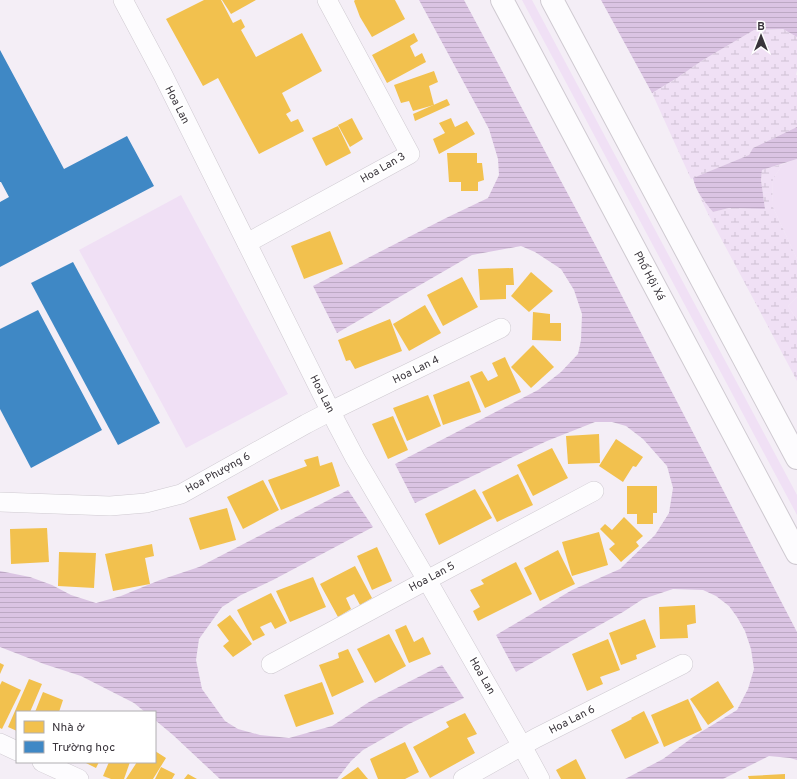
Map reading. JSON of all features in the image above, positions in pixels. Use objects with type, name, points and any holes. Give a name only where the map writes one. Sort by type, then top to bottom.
[{"type":"main road","name":"Phố Hội Xá","points":[[502,0],[797,553]]},
{"type":"main road","points":[[552,0],[797,458]]},
{"type":"street","name":"Hoa Lan","points":[[123,0],[163,75],[355,458],[427,580],[540,779]]},
{"type":"street","name":"Hoa Lan 3","points":[[247,243],[410,154],[326,0]]},
{"type":"street","name":"Hoa Lan 4","points":[[331,411],[501,328]]},
{"type":"street","name":"Hoa Phượng 6","points":[[0,502],[110,506],[146,503],[181,494],[331,411]]},
{"type":"street","name":"Hoa Lan 5","points":[[271,664],[594,491]]},
{"type":"street","name":"Hoa Lan 6","points":[[464,779],[522,746],[683,664]]},
{"type":"street","points":[[0,743],[16,751]]},
{"type":"street","points":[[44,763],[79,779]]},
{"type":"green space","points":[[522,0],[532,0],[797,495],[797,515]]},
{"type":"green space","points":[[783,29],[797,37],[797,127],[753,148],[749,155],[691,179],[652,93],[703,60],[754,30]]},
{"type":"green space","points":[[797,159],[797,259],[772,205],[773,179],[783,164]]},
{"type":"green space","points":[[783,164],[773,179],[772,205],[797,259],[797,297],[788,306],[797,320],[797,381],[699,195],[713,212],[729,208],[765,209],[761,180],[762,170]]},
{"type":"green space","points":[[181,195],[288,394],[186,448],[79,250]]},
{"type":"green space","points":[[797,297],[797,320],[788,306]]},
{"type":"shaded area","points":[[419,0],[464,0],[599,252],[797,632],[797,760],[769,756],[723,779],[625,779],[663,759],[696,735],[737,710],[748,689],[754,669],[751,649],[745,631],[729,606],[716,596],[703,590],[673,589],[643,599],[623,612],[516,672],[496,635],[572,590],[620,569],[655,535],[669,513],[673,488],[667,466],[643,439],[626,426],[612,422],[595,422],[547,441],[415,503],[395,464],[538,390],[561,372],[578,354],[581,340],[582,314],[574,290],[561,269],[535,252],[521,246],[472,255],[337,333],[313,286],[488,198],[499,175],[498,159],[489,129]]},
{"type":"shaded area","points":[[601,0],[797,0],[797,37],[783,29],[754,30],[703,60],[652,93]]},
{"type":"shaded area","points":[[797,127],[797,159],[762,170],[761,180],[765,209],[729,208],[713,212],[698,192],[693,178],[749,155],[753,148]]},
{"type":"shaded area","points":[[348,490],[373,527],[273,580],[241,595],[222,607],[199,639],[196,660],[202,689],[225,721],[238,729],[260,735],[289,738],[332,726],[369,702],[442,665],[464,698],[409,724],[363,750],[351,761],[337,779],[220,779],[156,721],[156,711],[144,711],[134,703],[81,676],[0,647],[0,571],[30,577],[52,585],[71,595],[96,603],[121,596],[160,580],[199,567]]},
{"type":"building: Nhà ở","points":[[204,0],[221,0],[233,23],[241,19],[245,27],[241,30],[256,57],[302,33],[322,71],[282,93],[291,111],[286,114],[291,122],[298,119],[304,131],[259,154],[218,78],[203,86],[166,19]]},
{"type":"building: Nhà ở","points":[[222,0],[256,0],[231,14]]},
{"type":"building: Nhà ở","points":[[395,0],[405,19],[372,37],[360,17],[354,1]]},
{"type":"building: Nhà ở","points":[[414,33],[418,41],[410,46],[415,57],[422,53],[426,62],[387,83],[372,55]]},
{"type":"building: Nhà ở","points":[[434,71],[438,82],[429,86],[434,105],[413,111],[409,101],[401,103],[394,85]]},
{"type":"building: Nhà ở","points":[[447,99],[450,105],[415,121],[413,114]]},
{"type":"building: Nhà ở","points":[[352,118],[363,139],[350,147],[338,125]]},
{"type":"building: Nhà ở","points":[[451,118],[455,127],[467,121],[475,134],[439,154],[433,139],[445,133],[439,123]]},
{"type":"building: Nhà ở","points":[[338,126],[351,153],[326,166],[312,138]]},
{"type":"building: Nhà ở","points":[[447,153],[477,153],[477,163],[482,163],[484,180],[478,182],[478,191],[461,191],[461,182],[449,182]]},
{"type":"building: Nhà ở","points":[[330,231],[343,264],[304,279],[291,246]]},
{"type":"building: Nhà ở","points":[[513,268],[514,285],[506,285],[506,299],[480,300],[478,269]]},
{"type":"building: Nhà ở","points":[[531,272],[553,291],[529,312],[511,296]]},
{"type":"building: Nhà ở","points":[[462,277],[478,307],[443,326],[427,295]]},
{"type":"building: Nhà ở","points":[[425,305],[441,333],[409,351],[393,324]]},
{"type":"building: Nhà ở","points":[[533,312],[550,314],[550,323],[561,323],[561,341],[532,340]]},
{"type":"building: Nhà ở","points":[[390,319],[402,351],[355,369],[350,360],[346,361],[338,340]]},
{"type":"building: Nhà ở","points":[[533,345],[554,367],[531,388],[511,367]]},
{"type":"building: Nhà ở","points":[[505,357],[521,392],[485,408],[470,376],[482,371],[488,381],[498,376],[492,363]]},
{"type":"building: Nhà ở","points":[[469,381],[481,412],[443,425],[433,395]]},
{"type":"building: Nhà ở","points":[[428,395],[441,426],[407,441],[393,408]]},
{"type":"building: Nhà ở","points":[[393,416],[408,450],[388,459],[372,424]]},
{"type":"building: Nhà ở","points":[[599,434],[600,463],[568,464],[566,436]]},
{"type":"building: Nhà ở","points":[[616,439],[643,457],[636,467],[633,466],[623,482],[599,466]]},
{"type":"building: Nhà ở","points":[[552,448],[568,478],[533,496],[517,465]]},
{"type":"building: Nhà ở","points":[[318,456],[320,466],[332,462],[340,486],[281,510],[268,480],[307,466],[304,460]]},
{"type":"building: Nhà ở","points":[[518,474],[533,505],[497,522],[482,492]]},
{"type":"building: Nhà ở","points":[[263,480],[279,510],[243,529],[227,497]]},
{"type":"building: Nhà ở","points":[[627,486],[657,486],[657,513],[653,513],[653,524],[637,524],[637,514],[627,514]]},
{"type":"building: Nhà ở","points":[[475,489],[492,518],[439,545],[425,514]]},
{"type":"building: Nhà ở","points":[[227,508],[236,540],[200,550],[189,518]]},
{"type":"building: Nhà ở","points":[[624,517],[643,536],[636,542],[639,546],[621,562],[609,549],[615,544],[600,529],[605,524],[612,530]]},
{"type":"building: Nhà ở","points":[[47,528],[49,562],[11,564],[10,529]]},
{"type":"building: Nhà ở","points":[[599,532],[608,565],[572,576],[562,542]]},
{"type":"building: Nhà ở","points":[[152,544],[154,556],[145,558],[150,584],[113,591],[105,554]]},
{"type":"building: Nhà ở","points":[[377,547],[392,581],[372,590],[357,556]]},
{"type":"building: Nhà ở","points":[[558,550],[575,584],[540,601],[524,568]]},
{"type":"building: Nhà ở","points":[[59,552],[96,553],[94,588],[58,586]]},
{"type":"building: Nhà ở","points":[[516,562],[532,594],[478,621],[473,611],[480,607],[470,590],[484,584],[481,580]]},
{"type":"building: Nhà ở","points":[[355,566],[372,598],[360,605],[354,594],[346,598],[351,609],[338,617],[320,584]]},
{"type":"building: Nhà ở","points":[[313,577],[326,607],[290,622],[276,591]]},
{"type":"building: Nhà ở","points":[[271,593],[287,623],[275,629],[271,622],[260,627],[265,635],[253,641],[237,610]]},
{"type":"building: Nhà ở","points":[[695,605],[696,623],[687,625],[688,638],[660,639],[659,607]]},
{"type":"building: Nhà ở","points":[[230,615],[252,644],[233,657],[223,646],[229,641],[217,625]]},
{"type":"building: Nhà ở","points":[[645,619],[656,647],[636,655],[637,659],[621,665],[609,633]]},
{"type":"building: Nhà ở","points":[[406,625],[414,642],[423,637],[431,654],[409,663],[395,630]]},
{"type":"building: Nhà ở","points":[[389,634],[406,666],[375,683],[357,649]]},
{"type":"building: Nhà ở","points":[[608,639],[620,670],[600,677],[603,684],[587,691],[572,654]]},
{"type":"building: Nhà ở","points":[[348,649],[364,682],[332,697],[319,665],[339,658],[338,653]]},
{"type":"building: Nhà ở","points":[[0,663],[4,665],[0,674]]},
{"type":"building: Nhà ở","points":[[29,679],[42,684],[30,711],[16,711],[16,731],[8,727]]},
{"type":"building: Nhà ở","points":[[2,681],[21,690],[2,729],[0,728],[0,685]]},
{"type":"building: Nhà ở","points":[[718,681],[734,707],[708,725],[690,699]]},
{"type":"building: Nhà ở","points":[[322,682],[334,714],[296,727],[284,695]]},
{"type":"building: Nhà ở","points":[[43,692],[63,700],[59,711],[35,711]]},
{"type":"building: Nhà ở","points":[[688,699],[702,730],[664,747],[651,715]]},
{"type":"building: Nhà ở","points":[[644,711],[659,743],[625,759],[611,730]]},
{"type":"building: Nhà ở","points":[[465,713],[477,734],[467,738],[475,753],[430,778],[413,747],[449,727],[446,722]]},
{"type":"building: Nhà ở","points":[[405,742],[419,772],[405,779],[378,779],[370,759]]},
{"type":"building: Nhà ở","points":[[156,752],[166,758],[153,779],[126,779],[136,763],[156,763]]},
{"type":"building: Nhà ở","points":[[576,759],[586,779],[561,779],[556,770]]},
{"type":"building: Nhà ở","points":[[86,763],[98,763],[96,768]]},
{"type":"building: Nhà ở","points":[[109,763],[130,763],[124,779],[111,779],[103,776]]},
{"type":"building: Nhà ở","points":[[161,767],[175,774],[172,779],[155,779]]},
{"type":"building: Nhà ở","points":[[358,767],[368,779],[341,779]]},
{"type":"building: Nhà ở","points":[[188,774],[197,779],[184,779]]},
{"type":"building: Nhà ở","points":[[785,774],[785,779],[749,779],[748,776]]},
{"type":"building: Trường học","points":[[0,50],[64,169],[127,136],[154,186],[0,267],[0,202],[9,197],[0,182]]},
{"type":"building: Trường học","points":[[73,262],[160,423],[118,445],[31,283]]},
{"type":"building: Trường học","points":[[38,310],[102,430],[31,468],[0,409],[0,329]]}]
